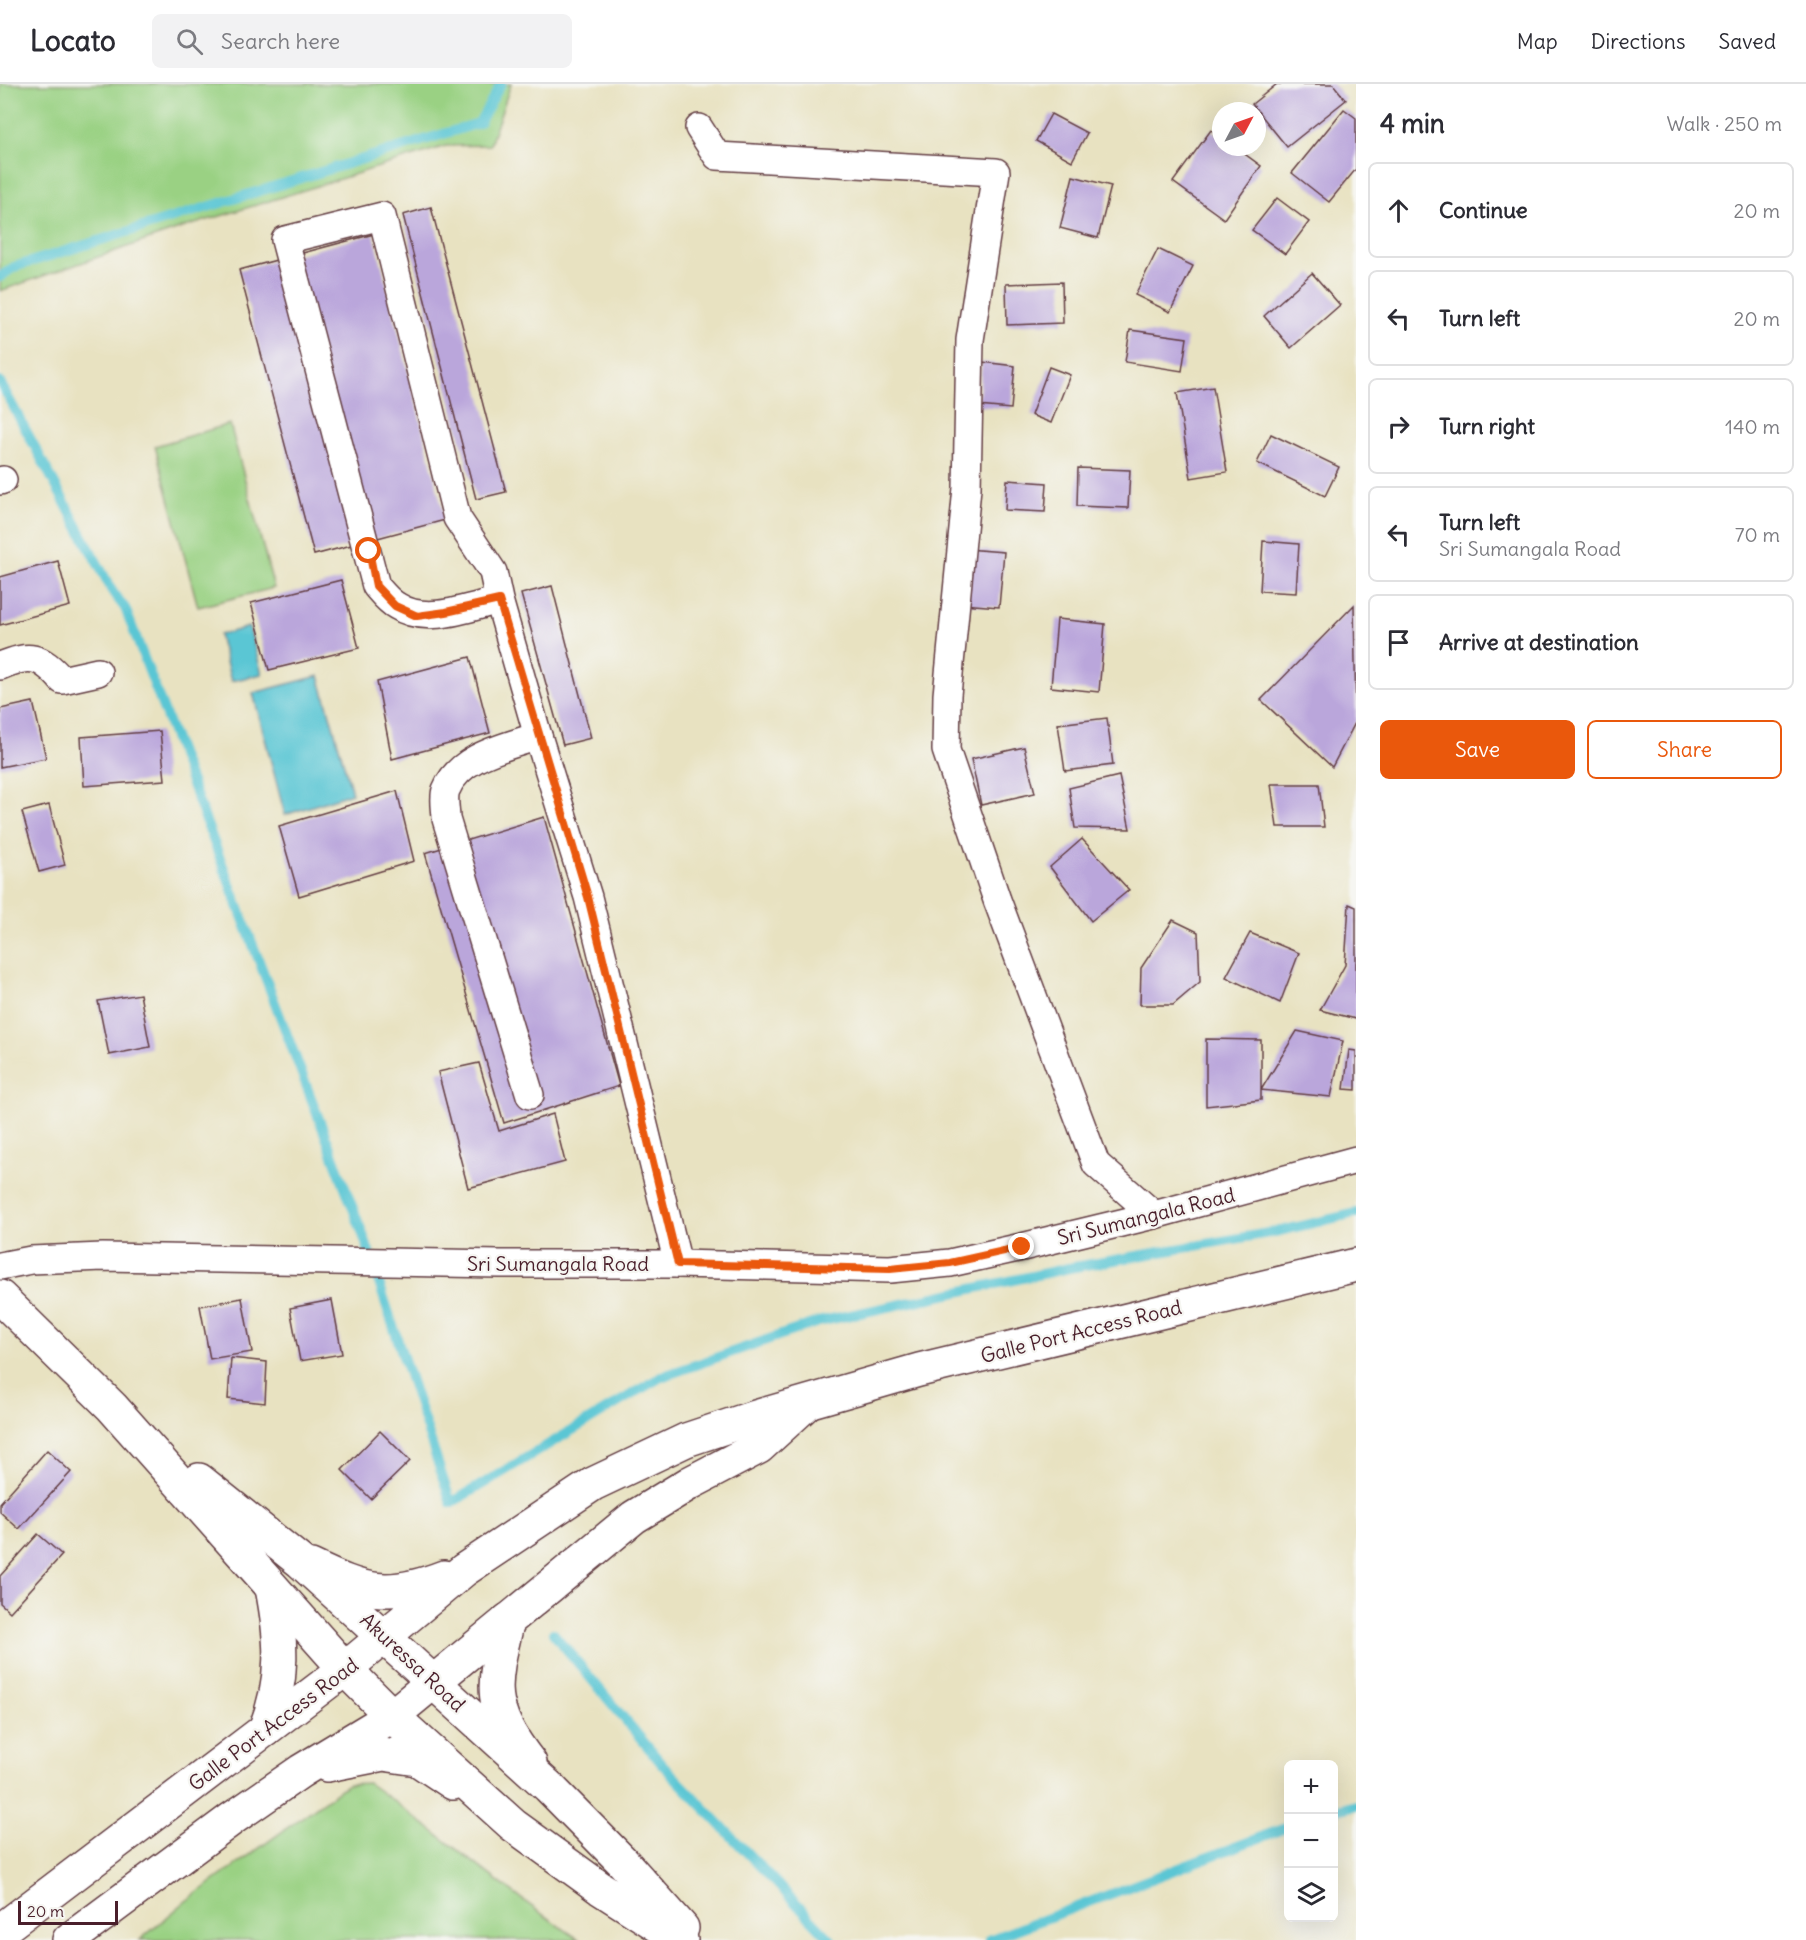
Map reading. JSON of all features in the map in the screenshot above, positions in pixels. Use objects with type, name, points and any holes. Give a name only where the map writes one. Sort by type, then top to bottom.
[{"type":"main road","name":"Galle Port Access Road","points":[[0,1931],[345,1670],[464,1570],[593,1484],[687,1440],[808,1402],[920,1370],[1356,1265]]},
{"type":"main road","name":"Akuressa Road","points":[[0,1298],[112,1407],[253,1526],[301,1562],[385,1635],[549,1786],[622,1861],[693,1940]]},
{"type":"main road","name":"Galle Port Access Road","points":[[69,1940],[300,1771],[392,1716],[634,1517],[690,1483],[759,1448],[808,1402]]},
{"type":"main road","name":"Akuressa Road","points":[[112,1407],[345,1670],[392,1716],[513,1825],[600,1888],[681,1940]]},
{"type":"main road","points":[[301,1562],[351,1585],[392,1593],[420,1587],[464,1570]]},
{"type":"main road","points":[[265,1730],[274,1706],[281,1663],[279,1628],[272,1588]]},
{"type":"main road","points":[[508,1620],[495,1674],[498,1706],[510,1737],[549,1786]]},
{"type":"main road","points":[[300,1771],[383,1754],[417,1759],[513,1825]]},
{"type":"street","points":[[699,128],[717,156],[996,172],[970,340],[967,488],[947,695],[946,750],[997,900],[1096,1164],[1154,1215]]},
{"type":"street","points":[[499,600],[417,616],[395,606],[376,586],[285,240],[382,216],[457,518],[493,572],[538,736],[588,897],[678,1264]]},
{"type":"street","points":[[0,666],[23,657],[46,662],[62,680],[98,672]]},
{"type":"street","points":[[530,1095],[446,819],[446,791],[459,771],[477,758],[538,736]]},
{"type":"street","name":"Sri Sumangala Road","points":[[0,1266],[31,1260],[102,1257],[890,1269],[950,1263],[1154,1215],[1356,1160]]},
{"type":"green space","points":[[0,84],[511,84],[490,145],[446,146],[182,228],[0,291]]},
{"type":"green space","points":[[230,424],[274,588],[198,607],[155,446]]},
{"type":"green space","points":[[368,1783],[580,1940],[140,1940],[186,1901],[348,1784]]},
{"type":"water","points":[[249,627],[262,674],[231,681],[219,635]]},
{"type":"water","points":[[319,676],[352,793],[285,815],[253,693]]},
{"type":"building","points":[[1277,84],[1333,84],[1346,100],[1287,147],[1266,121],[1266,102],[1254,102]]},
{"type":"building","points":[[1344,109],[1356,118],[1356,169],[1329,202],[1292,173]]},
{"type":"building","points":[[1051,114],[1087,133],[1072,161],[1036,141]]},
{"type":"building","points":[[1211,130],[1212,156],[1247,156],[1261,166],[1224,219],[1173,182]]},
{"type":"building","points":[[1073,176],[1111,186],[1098,238],[1060,228]]},
{"type":"building","points":[[1277,198],[1309,222],[1285,254],[1252,230]]},
{"type":"building","points":[[431,207],[506,492],[476,499],[403,215]]},
{"type":"building","points":[[374,234],[445,520],[314,555],[239,270]]},
{"type":"building","points":[[1158,249],[1193,266],[1170,312],[1135,295]]},
{"type":"building","points":[[1312,273],[1340,305],[1291,348],[1264,316]]},
{"type":"building","points":[[1062,282],[1063,323],[1007,325],[1006,284]]},
{"type":"building","points":[[1130,330],[1187,338],[1182,371],[1125,362]]},
{"type":"building","points":[[982,362],[1015,366],[1011,409],[978,406]]},
{"type":"building","points":[[1049,367],[1070,375],[1051,423],[1031,415]]},
{"type":"building","points":[[1213,387],[1227,472],[1191,478],[1177,393]]},
{"type":"building","points":[[1271,434],[1339,467],[1325,496],[1257,463]]},
{"type":"building","points":[[1078,468],[1130,470],[1128,508],[1077,506]]},
{"type":"building","points":[[1007,480],[1047,483],[1045,512],[1005,510]]},
{"type":"building","points":[[1263,541],[1299,544],[1296,593],[1260,591]]},
{"type":"building","points":[[966,549],[1004,552],[999,607],[962,604]]},
{"type":"building","points":[[58,561],[70,606],[0,625],[0,577]]},
{"type":"building","points":[[341,580],[359,648],[269,670],[251,603]]},
{"type":"building","points":[[552,586],[591,738],[563,745],[521,594]]},
{"type":"building","points":[[1354,605],[1356,721],[1332,767],[1261,700]]},
{"type":"building","points":[[1057,619],[1105,624],[1099,692],[1051,687]]},
{"type":"building","points":[[470,657],[490,733],[392,759],[377,682]]},
{"type":"building","points":[[33,702],[46,758],[0,767],[0,709]]},
{"type":"building","points":[[1107,718],[1113,765],[1065,771],[1058,724]]},
{"type":"building","points":[[160,731],[165,780],[84,786],[81,737]]},
{"type":"building","points":[[1024,747],[1035,793],[981,805],[971,759]]},
{"type":"building","points":[[1119,776],[1130,829],[1075,828],[1069,788]]},
{"type":"building","points":[[1271,784],[1319,784],[1324,827],[1277,827]]},
{"type":"building","points":[[397,791],[414,861],[299,896],[279,826]]},
{"type":"building","points":[[49,805],[65,865],[39,872],[22,812]]},
{"type":"building","points":[[544,817],[619,1086],[504,1123],[425,853]]},
{"type":"building","points":[[1082,839],[1129,890],[1091,921],[1050,867]]},
{"type":"building","points":[[1349,904],[1356,907],[1356,1019],[1320,1010],[1345,965]]},
{"type":"building","points":[[1173,920],[1198,932],[1200,982],[1173,1005],[1140,1005],[1141,968]]},
{"type":"building","points":[[1250,933],[1299,953],[1280,1003],[1226,977]]},
{"type":"building","points":[[140,994],[150,1047],[109,1055],[98,1001]]},
{"type":"building","points":[[1297,1031],[1343,1041],[1331,1097],[1261,1090]]},
{"type":"building","points":[[1206,1039],[1261,1040],[1261,1100],[1206,1106]]},
{"type":"building","points":[[1349,1050],[1356,1051],[1356,1090],[1344,1089]]},
{"type":"building","points":[[479,1063],[499,1131],[553,1114],[565,1162],[468,1188],[438,1072]]},
{"type":"building","points":[[242,1298],[252,1352],[210,1359],[200,1306]]},
{"type":"building","points":[[332,1300],[342,1354],[300,1361],[290,1308]]},
{"type":"building","points":[[231,1358],[267,1362],[265,1403],[228,1399]]},
{"type":"building","points":[[380,1431],[410,1461],[371,1499],[342,1470]]},
{"type":"building","points":[[47,1450],[71,1472],[19,1529],[0,1512],[0,1503]]},
{"type":"building","points":[[38,1534],[62,1555],[10,1612],[0,1603],[0,1576]]},
{"type":"waterway","points":[[0,277],[14,267],[479,123],[501,84]]},
{"type":"waterway","points":[[0,382],[114,594],[125,608],[365,1240],[451,1503],[661,1377],[818,1322],[1069,1268],[1280,1231],[1356,1213]]},
{"type":"waterway","points":[[553,1633],[662,1764],[831,1940]]},
{"type":"waterway","points":[[1338,1810],[1356,1805]]},
{"type":"waterway","points":[[989,1940],[1284,1829]]},
{"type":"route","points":[[369,551],[376,586],[395,606],[417,616],[499,600],[588,897],[678,1264],[890,1269],[950,1263],[1022,1247]]}]
